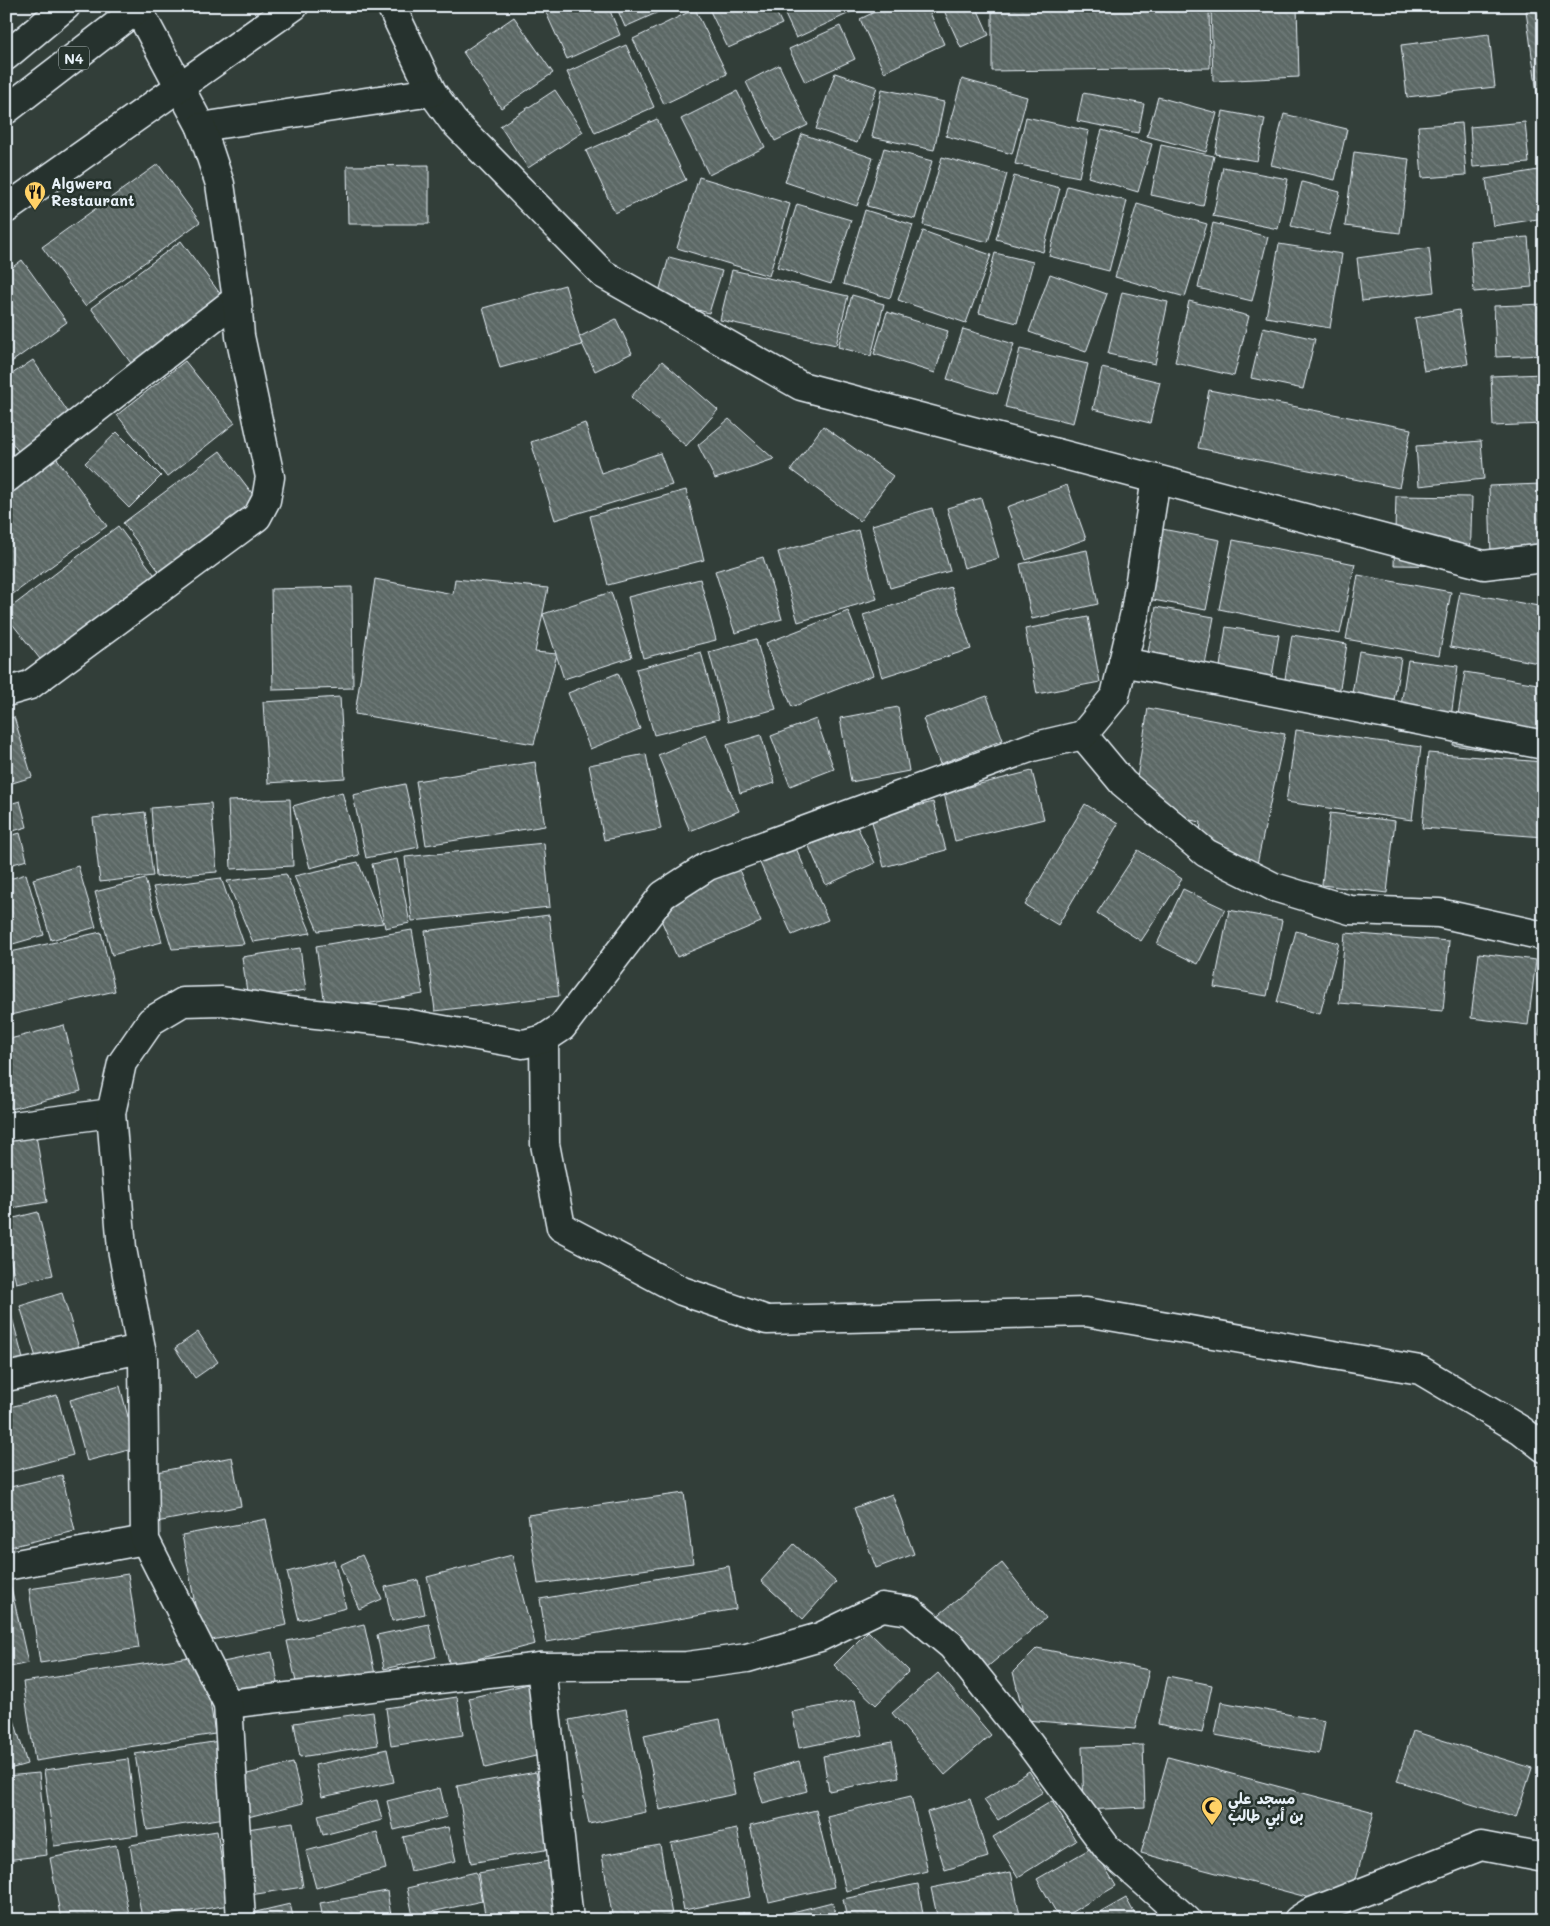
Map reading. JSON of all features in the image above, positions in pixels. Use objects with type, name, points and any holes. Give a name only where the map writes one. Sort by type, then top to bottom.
[{"type":"main road","points":[[6,56],[66,6]]},
{"type":"main road","points":[[6,209],[294,6]]},
{"type":"main road","points":[[391,6],[432,92],[453,121],[603,274],[801,386],[1484,565],[1544,558]]},
{"type":"main road","points":[[6,692],[30,685],[257,517],[266,500],[270,477],[240,336],[237,300],[220,184],[201,127],[140,8]]},
{"type":"main road","name":"N4","points":[[6,110],[140,8]]},
{"type":"main road","points":[[201,127],[432,92]]},
{"type":"main road","points":[[6,479],[237,300]]},
{"type":"main road","points":[[241,1920],[228,1704],[145,1540],[143,1359],[122,1249],[111,1113],[122,1063],[151,1021],[183,1002],[222,1001],[287,1011],[404,1023],[523,1044],[544,1039],[562,1028],[663,895],[708,866],[863,807],[1032,747],[1083,735],[1115,696],[1134,612],[1156,479]]},
{"type":"main road","points":[[1123,662],[1544,745]]},
{"type":"main road","points":[[1083,735],[1123,782],[1206,853],[1274,887],[1350,910],[1439,913],[1544,936]]},
{"type":"main road","points":[[544,1039],[545,1144],[561,1227],[682,1291],[767,1320],[1086,1312],[1420,1370],[1521,1430],[1544,1448]]},
{"type":"main road","points":[[6,1127],[111,1113]]},
{"type":"main road","points":[[6,1377],[141,1349]]},
{"type":"main road","points":[[6,1566],[145,1540]]},
{"type":"main road","points":[[228,1704],[541,1667],[687,1666],[747,1658],[820,1637],[882,1606],[910,1611],[952,1646],[1030,1744],[1106,1848],[1187,1920]]},
{"type":"main road","points":[[541,1667],[569,1920]]},
{"type":"main road","points":[[1298,1920],[1309,1913],[1480,1846],[1544,1858]]},
{"type":"building","points":[[543,6],[608,6],[620,35],[567,59]]},
{"type":"building","points":[[616,6],[672,6],[625,27]]},
{"type":"building","points":[[720,6],[773,6],[782,24],[728,48],[710,11]]},
{"type":"building","points":[[781,6],[857,6],[858,9],[796,38]]},
{"type":"building","points":[[887,6],[927,6],[944,44],[884,72],[860,19]]},
{"type":"building","points":[[942,6],[976,6],[989,35],[961,48]]},
{"type":"building","points":[[992,6],[1209,6],[1210,68],[992,71]]},
{"type":"building","points":[[1211,6],[1297,6],[1299,77],[1213,81]]},
{"type":"building","points":[[1544,8],[1544,108],[1539,108],[1526,11]]},
{"type":"building","points":[[695,9],[727,74],[664,104],[633,39]]},
{"type":"building","points":[[514,17],[553,73],[501,108],[463,52]]},
{"type":"building","points":[[840,26],[855,59],[805,82],[789,49]]},
{"type":"building","points":[[1489,34],[1495,87],[1407,97],[1401,45]]},
{"type":"building","points":[[626,45],[654,107],[595,133],[567,72]]},
{"type":"building","points":[[779,65],[808,125],[775,141],[746,82]]},
{"type":"building","points":[[835,73],[877,87],[857,143],[816,129]]},
{"type":"building","points":[[962,79],[1027,97],[1012,154],[946,136]]},
{"type":"building","points":[[882,89],[944,102],[934,150],[872,137]]},
{"type":"building","points":[[555,90],[583,132],[528,168],[500,126]]},
{"type":"building","points":[[737,91],[765,147],[709,175],[681,119]]},
{"type":"building","points":[[1083,93],[1144,104],[1138,133],[1077,121]]},
{"type":"building","points":[[1158,97],[1217,113],[1206,152],[1147,136]]},
{"type":"building","points":[[1223,111],[1265,119],[1257,161],[1215,154]]},
{"type":"building","points":[[1284,114],[1347,129],[1335,180],[1271,165]]},
{"type":"building","points":[[1026,117],[1089,131],[1079,177],[1015,164]]},
{"type":"building","points":[[657,119],[686,180],[615,213],[586,151]]},
{"type":"building","points":[[1525,122],[1529,163],[1473,167],[1470,127]]},
{"type":"building","points":[[1462,123],[1466,175],[1422,178],[1418,126]]},
{"type":"building","points":[[1102,130],[1152,144],[1138,192],[1088,177]]},
{"type":"building","points":[[802,134],[873,158],[857,206],[785,182]]},
{"type":"building","points":[[1161,145],[1214,156],[1203,206],[1151,195]]},
{"type":"building","points":[[884,148],[932,161],[915,219],[867,206]]},
{"type":"building","points":[[1354,152],[1409,159],[1400,233],[1345,226]]},
{"type":"building","points":[[942,157],[1007,174],[988,242],[923,225]]},
{"type":"building","points":[[158,164],[200,222],[85,306],[42,247]]},
{"type":"building","points":[[429,165],[429,224],[348,224],[347,166]]},
{"type":"building","points":[[1223,167],[1288,179],[1278,229],[1213,216]]},
{"type":"building","points":[[1544,169],[1544,218],[1493,226],[1486,179]]},
{"type":"building","points":[[1014,176],[1060,188],[1043,252],[996,239]]},
{"type":"building","points":[[699,177],[790,204],[769,276],[677,248]]},
{"type":"building","points":[[1302,182],[1340,192],[1329,235],[1291,226]]},
{"type":"building","points":[[1067,186],[1127,201],[1109,271],[1049,256]]},
{"type":"building","points":[[797,204],[851,220],[831,284],[777,267]]},
{"type":"building","points":[[1137,204],[1207,224],[1185,297],[1115,277]]},
{"type":"building","points":[[865,210],[913,225],[890,298],[843,284]]},
{"type":"building","points":[[1213,223],[1268,237],[1252,301],[1198,288]]},
{"type":"building","points":[[923,231],[991,255],[966,323],[898,300]]},
{"type":"building","points":[[1528,237],[1532,287],[1474,292],[1470,241]]},
{"type":"building","points":[[181,241],[224,299],[133,366],[91,308]]},
{"type":"building","points":[[1279,244],[1342,254],[1330,328],[1266,317]]},
{"type":"building","points":[[1429,248],[1434,292],[1362,301],[1357,258]]},
{"type":"building","points":[[995,253],[1033,262],[1017,323],[979,313]]},
{"type":"building","points":[[669,257],[722,271],[709,313],[657,299]]},
{"type":"building","points":[[22,260],[67,322],[6,366],[6,272]]},
{"type":"building","points":[[732,270],[848,296],[836,345],[720,320]]},
{"type":"building","points":[[1050,274],[1107,294],[1086,352],[1029,332]]},
{"type":"building","points":[[565,285],[582,345],[500,368],[483,308]]},
{"type":"building","points":[[1122,292],[1168,302],[1155,364],[1108,354]]},
{"type":"building","points":[[852,295],[884,304],[871,356],[838,347]]},
{"type":"building","points":[[1189,301],[1249,316],[1234,376],[1175,362]]},
{"type":"building","points":[[1544,304],[1544,355],[1496,357],[1494,306]]},
{"type":"building","points":[[1459,310],[1468,364],[1424,371],[1415,318]]},
{"type":"building","points":[[887,312],[948,331],[935,373],[874,354]]},
{"type":"building","points":[[616,319],[632,353],[595,371],[579,337]]},
{"type":"building","points":[[1263,327],[1315,339],[1303,389],[1251,378]]},
{"type":"building","points":[[963,329],[1014,344],[997,394],[947,379]]},
{"type":"building","points":[[1020,349],[1088,364],[1073,423],[1005,407]]},
{"type":"building","points":[[33,360],[72,418],[20,454],[6,434],[6,378]]},
{"type":"building","points":[[185,361],[235,423],[167,477],[117,415]]},
{"type":"building","points":[[662,361],[718,410],[686,446],[631,397]]},
{"type":"building","points":[[1102,368],[1160,382],[1150,423],[1093,409]]},
{"type":"building","points":[[1544,374],[1544,424],[1493,426],[1491,376]]},
{"type":"building","points":[[1209,390],[1411,429],[1399,488],[1198,448]]},
{"type":"building","points":[[729,419],[774,459],[715,479],[698,445]]},
{"type":"building","points":[[585,423],[601,473],[660,453],[672,485],[555,520],[531,442]]},
{"type":"building","points":[[823,426],[893,476],[860,521],[791,470]]},
{"type":"building","points":[[117,432],[161,476],[129,508],[85,463]]},
{"type":"building","points":[[1481,441],[1484,479],[1419,486],[1416,446]]},
{"type":"building","points":[[220,451],[258,501],[161,574],[123,523]]},
{"type":"building","points":[[55,456],[107,526],[6,599],[6,491]]},
{"type":"building","points":[[1541,484],[1543,553],[1491,555],[1489,486]]},
{"type":"building","points":[[1067,485],[1086,539],[1026,560],[1007,507]]},
{"type":"building","points":[[686,490],[704,560],[608,585],[590,516]]},
{"type":"building","points":[[1396,496],[1472,497],[1470,566],[1394,565]]},
{"type":"building","points":[[981,498],[999,558],[964,568],[947,508]]},
{"type":"building","points":[[932,508],[950,571],[890,588],[872,525]]},
{"type":"building","points":[[118,526],[157,578],[44,664],[6,616],[6,611]]},
{"type":"building","points":[[1162,529],[1220,540],[1206,610],[1148,599]]},
{"type":"building","points":[[858,530],[877,599],[798,622],[778,552]]},
{"type":"building","points":[[1233,540],[1355,564],[1340,634],[1219,609]]},
{"type":"building","points":[[1087,550],[1098,604],[1032,619],[1020,564]]},
{"type":"building","points":[[763,557],[782,619],[735,633],[715,571]]},
{"type":"building","points":[[1358,575],[1451,592],[1439,656],[1346,639]]},
{"type":"building","points":[[375,579],[453,594],[455,579],[548,588],[535,652],[557,654],[534,744],[355,714]]},
{"type":"building","points":[[700,579],[716,640],[643,658],[628,597]]},
{"type":"building","points":[[352,587],[353,688],[273,690],[271,589]]},
{"type":"building","points":[[951,587],[971,649],[882,677],[863,615]]},
{"type":"building","points":[[611,592],[632,657],[564,679],[543,614]]},
{"type":"building","points":[[1460,592],[1544,607],[1544,664],[1450,647]]},
{"type":"building","points":[[1156,607],[1214,617],[1202,681],[1145,670]]},
{"type":"building","points":[[848,611],[873,675],[792,707],[766,643]]},
{"type":"building","points":[[1088,617],[1100,682],[1037,694],[1025,629]]},
{"type":"building","points":[[1226,627],[1279,635],[1270,688],[1218,680]]},
{"type":"building","points":[[1292,635],[1347,644],[1336,713],[1281,704]]},
{"type":"building","points":[[756,639],[776,709],[728,722],[709,652]]},
{"type":"building","points":[[1359,651],[1401,658],[1391,719],[1349,712]]},
{"type":"building","points":[[701,652],[719,719],[654,735],[636,669]]},
{"type":"building","points":[[1408,660],[1458,666],[1448,739],[1397,732]]},
{"type":"building","points":[[1465,672],[1544,685],[1544,759],[1453,745]]},
{"type":"building","points":[[618,673],[640,729],[590,749],[568,693]]},
{"type":"building","points":[[987,696],[1003,740],[940,764],[923,719]]},
{"type":"building","points":[[340,697],[345,778],[268,783],[263,702]]},
{"type":"building","points":[[898,707],[909,771],[851,782],[840,718]]},
{"type":"building","points":[[1148,708],[1285,734],[1257,864],[1199,839],[1201,822],[1179,818],[1137,778]]},
{"type":"building","points":[[14,717],[32,777],[6,785],[6,719]]},
{"type":"building","points":[[816,719],[834,769],[790,786],[771,736]]},
{"type":"building","points":[[1296,730],[1421,747],[1412,820],[1286,802]]},
{"type":"building","points":[[706,735],[739,811],[690,831],[658,755]]},
{"type":"building","points":[[761,735],[775,783],[740,793],[727,745]]},
{"type":"building","points":[[1428,753],[1544,762],[1544,837],[1422,828]]},
{"type":"building","points":[[646,754],[661,829],[604,840],[589,765]]},
{"type":"building","points":[[535,762],[545,826],[426,845],[416,781]]},
{"type":"building","points":[[1032,771],[1044,819],[955,841],[944,793]]},
{"type":"building","points":[[405,784],[419,847],[366,858],[353,795]]},
{"type":"building","points":[[342,792],[359,855],[310,868],[293,806]]},
{"type":"building","points":[[290,799],[293,866],[231,869],[228,801]]},
{"type":"building","points":[[20,801],[27,827],[6,833],[6,805]]},
{"type":"building","points":[[933,802],[946,850],[884,867],[871,818]]},
{"type":"building","points":[[211,803],[217,872],[156,877],[151,808]]},
{"type":"building","points":[[1085,804],[1118,824],[1058,925],[1025,905]]},
{"type":"building","points":[[145,812],[153,876],[100,882],[93,818]]},
{"type":"building","points":[[1330,813],[1395,821],[1387,893],[1322,885]]},
{"type":"building","points":[[854,820],[875,863],[826,885],[807,842]]},
{"type":"building","points":[[20,833],[27,860],[6,866],[6,837]]},
{"type":"building","points":[[544,843],[550,907],[412,921],[405,857]]},
{"type":"building","points":[[795,846],[828,920],[792,935],[759,861]]},
{"type":"building","points":[[1138,850],[1182,879],[1141,941],[1097,913]]},
{"type":"building","points":[[397,859],[410,923],[385,928],[372,864]]},
{"type":"building","points":[[358,862],[383,923],[318,931],[294,876]]},
{"type":"building","points":[[737,865],[761,922],[677,957],[653,901]]},
{"type":"building","points":[[78,866],[96,927],[51,940],[33,879]]},
{"type":"building","points":[[26,874],[44,935],[6,946],[6,880]]},
{"type":"building","points":[[286,874],[311,933],[253,942],[227,881]]},
{"type":"building","points":[[221,878],[244,944],[172,949],[153,887]]},
{"type":"building","points":[[145,879],[162,942],[112,955],[95,892]]},
{"type":"building","points":[[1183,889],[1225,909],[1198,964],[1157,944]]},
{"type":"building","points":[[1229,910],[1282,920],[1267,996],[1214,987]]},
{"type":"building","points":[[549,915],[559,996],[435,1011],[425,931]]},
{"type":"building","points":[[412,930],[423,994],[326,1011],[316,946]]},
{"type":"building","points":[[1296,931],[1339,943],[1320,1014],[1277,1002]]},
{"type":"building","points":[[101,932],[115,991],[6,1016],[6,953]]},
{"type":"building","points":[[1345,933],[1449,941],[1443,1011],[1339,1003]]},
{"type":"building","points":[[300,948],[306,990],[248,999],[242,957]]},
{"type":"building","points":[[1479,953],[1536,960],[1528,1025],[1471,1018]]},
{"type":"building","points":[[1544,991],[1544,1035],[1539,1035]]},
{"type":"building","points":[[64,1025],[81,1091],[11,1109],[6,1090],[6,1040]]},
{"type":"building","points":[[36,1135],[47,1202],[6,1209],[6,1140]]},
{"type":"building","points":[[38,1212],[53,1275],[16,1283],[6,1241],[6,1220]]},
{"type":"building","points":[[62,1293],[80,1351],[38,1364],[20,1306]]},
{"type":"building","points":[[8,1302],[23,1359],[6,1364],[6,1303]]},
{"type":"building","points":[[198,1332],[218,1362],[195,1378],[175,1348]]},
{"type":"building","points":[[120,1386],[136,1448],[87,1461],[70,1400]]},
{"type":"building","points":[[57,1395],[73,1455],[6,1473],[6,1408]]},
{"type":"building","points":[[232,1457],[241,1506],[146,1524],[137,1476]]},
{"type":"building","points":[[62,1475],[75,1531],[6,1548],[6,1488]]},
{"type":"building","points":[[684,1493],[693,1563],[538,1584],[528,1515]]},
{"type":"building","points":[[892,1494],[914,1554],[876,1568],[854,1508]]},
{"type":"building","points":[[266,1519],[287,1625],[202,1642],[182,1535]]},
{"type":"building","points":[[794,1544],[836,1582],[803,1619],[761,1581]]},
{"type":"building","points":[[362,1555],[382,1599],[359,1609],[340,1565]]},
{"type":"building","points":[[512,1555],[535,1644],[450,1666],[427,1577]]},
{"type":"building","points":[[334,1560],[346,1608],[299,1620],[287,1572]]},
{"type":"building","points":[[1002,1563],[1046,1618],[980,1673],[935,1618]]},
{"type":"building","points":[[729,1566],[736,1609],[547,1642],[540,1599]]},
{"type":"building","points":[[128,1574],[139,1648],[40,1663],[29,1589]]},
{"type":"building","points":[[418,1580],[425,1614],[392,1621],[385,1587]]},
{"type":"building","points":[[11,1587],[28,1663],[6,1668],[6,1588]]},
{"type":"building","points":[[364,1624],[375,1674],[298,1691],[287,1641]]},
{"type":"building","points":[[429,1624],[436,1657],[384,1669],[377,1635]]},
{"type":"building","points":[[868,1631],[909,1671],[876,1705],[834,1665]]},
{"type":"building","points":[[1037,1648],[1149,1670],[1135,1729],[1025,1720],[1013,1672]]},
{"type":"building","points":[[272,1652],[279,1688],[225,1698],[218,1663]]},
{"type":"building","points":[[203,1655],[215,1734],[35,1761],[23,1682]]},
{"type":"building","points":[[938,1673],[991,1735],[945,1775],[892,1713]]},
{"type":"building","points":[[1168,1676],[1212,1685],[1202,1733],[1158,1724]]},
{"type":"building","points":[[541,1681],[557,1751],[485,1768],[469,1698]]},
{"type":"building","points":[[6,1692],[27,1764],[6,1770]]},
{"type":"building","points":[[457,1697],[463,1735],[391,1746],[386,1708]]},
{"type":"building","points":[[855,1700],[862,1735],[799,1748],[792,1712]]},
{"type":"building","points":[[1221,1702],[1325,1721],[1319,1754],[1215,1735]]},
{"type":"building","points":[[626,1709],[646,1812],[589,1824],[569,1720]]},
{"type":"building","points":[[373,1712],[378,1745],[300,1757],[294,1723]]},
{"type":"building","points":[[720,1719],[735,1794],[660,1810],[644,1735]]},
{"type":"building","points":[[1413,1731],[1532,1768],[1516,1818],[1397,1781]]},
{"type":"building","points":[[226,1740],[238,1816],[147,1830],[135,1754]]},
{"type":"building","points":[[892,1742],[899,1777],[829,1791],[823,1756]]},
{"type":"building","points":[[1143,1745],[1145,1807],[1084,1810],[1082,1747]]},
{"type":"building","points":[[387,1749],[394,1782],[322,1797],[315,1765]]},
{"type":"building","points":[[1168,1757],[1374,1812],[1348,1908],[1141,1853]]},
{"type":"building","points":[[128,1759],[138,1835],[54,1846],[44,1770]]},
{"type":"building","points":[[799,1761],[807,1791],[763,1803],[754,1774]]},
{"type":"building","points":[[293,1763],[303,1803],[248,1817],[239,1776]]},
{"type":"building","points":[[1029,1771],[1043,1792],[998,1820],[984,1800]]},
{"type":"building","points":[[536,1772],[550,1849],[471,1863],[457,1786]]},
{"type":"building","points":[[39,1773],[47,1855],[6,1860],[6,1776]]},
{"type":"building","points":[[440,1788],[447,1817],[394,1830],[387,1801]]},
{"type":"building","points":[[911,1796],[928,1871],[846,1891],[827,1816]]},
{"type":"building","points":[[970,1799],[988,1857],[945,1870],[927,1812]]},
{"type":"building","points":[[377,1800],[382,1820],[323,1835],[318,1815]]},
{"type":"building","points":[[1052,1801],[1076,1841],[1018,1877],[993,1837]]},
{"type":"building","points":[[816,1810],[834,1887],[769,1902],[750,1826]]},
{"type":"building","points":[[293,1822],[303,1887],[250,1895],[241,1830]]},
{"type":"building","points":[[448,1827],[456,1861],[411,1871],[403,1837]]},
{"type":"building","points":[[737,1829],[750,1897],[684,1910],[671,1843]]},
{"type":"building","points":[[217,1831],[229,1905],[142,1919],[130,1845]]},
{"type":"building","points":[[377,1832],[386,1869],[316,1888],[306,1851]]},
{"type":"building","points":[[116,1845],[130,1920],[61,1920],[50,1858]]},
{"type":"building","points":[[660,1845],[672,1915],[646,1920],[613,1920],[602,1855]]},
{"type":"building","points":[[1093,1847],[1116,1886],[1060,1919],[1037,1879]]},
{"type":"building","points":[[561,1859],[572,1920],[486,1920],[478,1873]]},
{"type":"building","points":[[476,1872],[482,1901],[413,1916],[407,1888]]},
{"type":"building","points":[[1011,1872],[1021,1920],[938,1920],[931,1888]]},
{"type":"building","points":[[918,1884],[924,1920],[847,1920],[843,1899]]},
{"type":"building","points":[[387,1891],[391,1916],[371,1920],[323,1920],[320,1903]]},
{"type":"building","points":[[1126,1898],[1138,1920],[1087,1920]]},
{"type":"building","points":[[832,1902],[837,1920],[761,1920]]},
{"type":"building","points":[[290,1904],[294,1920],[231,1920],[230,1918]]},
{"type":"building","points":[[744,1913],[745,1920],[704,1920]]},
{"type":"building","points":[[472,1914],[473,1920],[437,1920]]},
{"type":"place","name":"Algwera Restaurant","points":[[35,211]]},
{"type":"place","name":"مسجد علي بن أبي طالب","points":[[1212,1826]]}]
